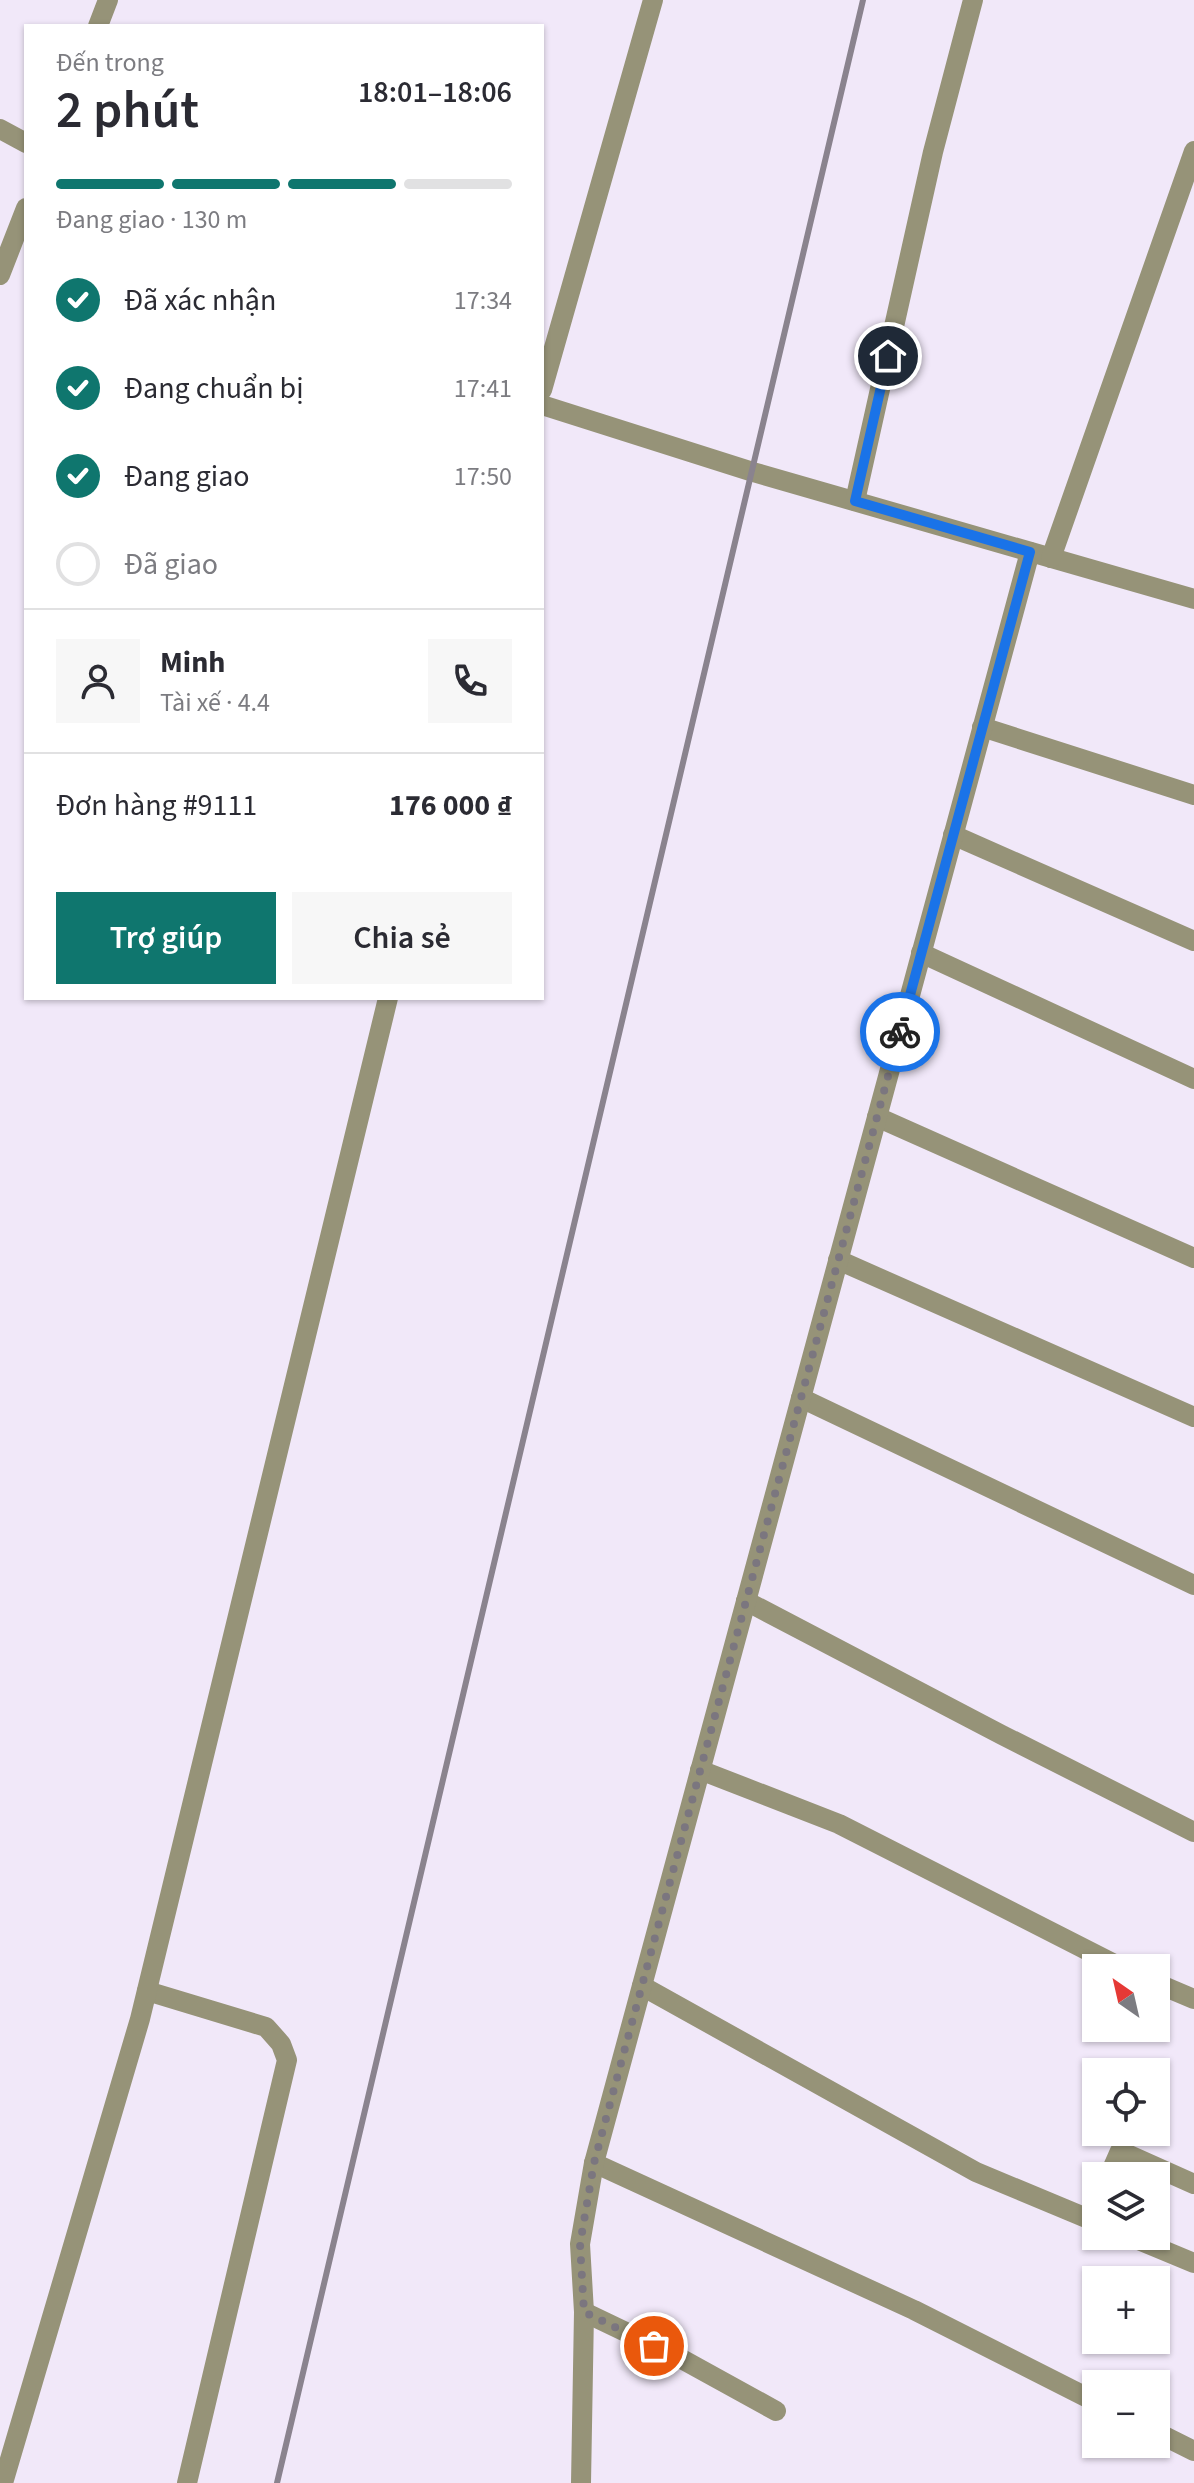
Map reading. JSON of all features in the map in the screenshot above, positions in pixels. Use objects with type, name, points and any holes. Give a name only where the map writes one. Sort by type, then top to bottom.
[{"type":"street","points":[[99,24],[108,0]]},
{"type":"street","points":[[544,383],[653,0]]},
{"type":"street","points":[[855,501],[933,152],[973,0]]},
{"type":"street","points":[[0,129],[24,142]]},
{"type":"street","points":[[1051,558],[1194,151]]},
{"type":"street","points":[[0,275],[24,213]]},
{"type":"street","points":[[544,406],[753,472],[1194,599]]},
{"type":"street","points":[[581,2483],[584,2312],[580,2244],[594,2163],[1030,552]]},
{"type":"street","points":[[982,727],[1194,795]]},
{"type":"street","points":[[953,835],[1194,941]]},
{"type":"street","points":[[921,953],[1194,1079]]},
{"type":"street","points":[[3,2483],[147,1991],[388,1000]]},
{"type":"street","points":[[877,1117],[1194,1258]]},
{"type":"street","points":[[838,1260],[1194,1417]]},
{"type":"street","points":[[801,1398],[1194,1585]]},
{"type":"street","points":[[746,1601],[1194,1832]]},
{"type":"street","points":[[700,1770],[839,1824],[1094,1954]]},
{"type":"street","points":[[642,1986],[976,2172],[1082,2212]]},
{"type":"street","points":[[1170,1989],[1194,1999]]},
{"type":"street","points":[[147,1991],[266,2027],[281,2044],[287,2060],[187,2483]]},
{"type":"street","points":[[1115,2162],[1120,2151],[1145,2162]]},
{"type":"street","points":[[594,2163],[914,2310],[1082,2395]]},
{"type":"street","points":[[1170,2173],[1194,2184]]},
{"type":"street","points":[[1163,2250],[1194,2263]]},
{"type":"street","points":[[584,2312],[678,2357],[776,2411]]},
{"type":"street","points":[[1170,2439],[1194,2451]]},
{"type":"railway","points":[[277,2483],[863,0]]},
{"type":"way so far","points":[[654,2346],[584,2312],[580,2244],[594,2163],[900,1032]]},
{"type":"route","points":[[888,356],[855,501],[1030,552],[900,1032]]}]
